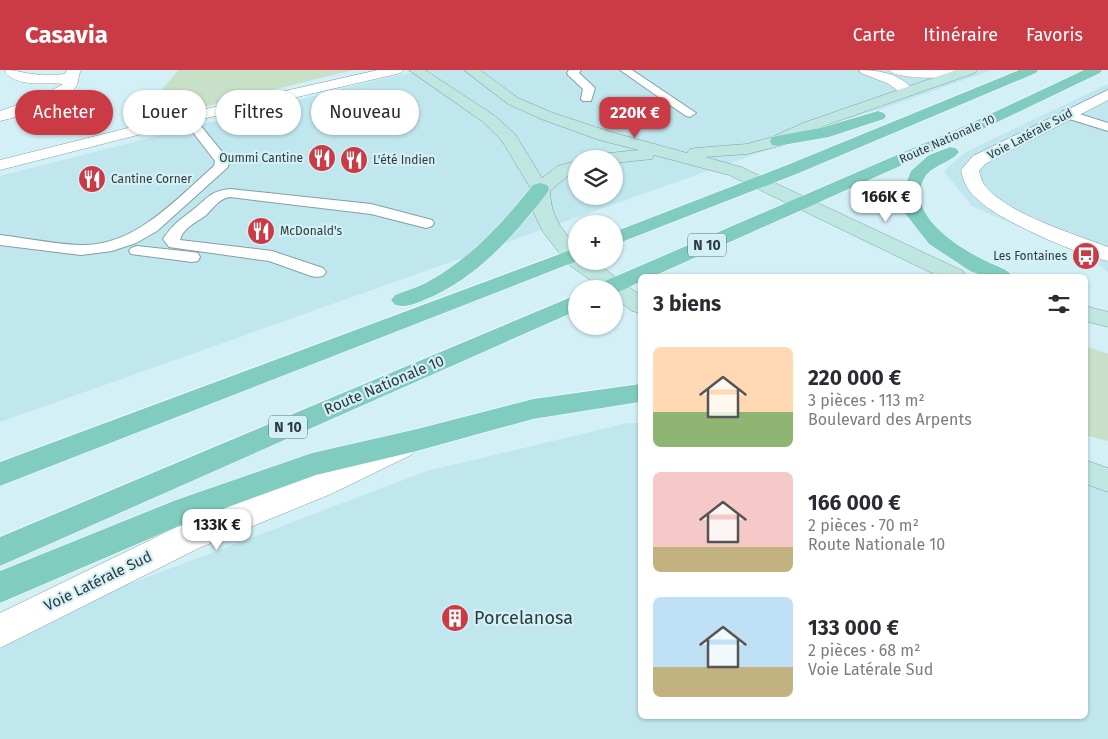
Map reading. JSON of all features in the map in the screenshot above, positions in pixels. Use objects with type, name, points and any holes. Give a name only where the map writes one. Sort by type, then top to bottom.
[{"type":"main road","name":"N 10","points":[[623,235],[784,173],[1031,70]]},
{"type":"main road","name":"Route Nationale 10","points":[[639,274],[977,126],[1095,70]]},
{"type":"main road","points":[[778,141],[823,133],[888,113],[934,109]]},
{"type":"main road","points":[[977,126],[972,142],[934,159],[917,175],[912,193],[914,212],[936,240],[978,266],[996,274]]},
{"type":"main road","points":[[312,353],[332,328],[438,285],[482,254],[516,221],[540,190]]},
{"type":"main road","points":[[0,474],[312,353],[568,260]]},
{"type":"main road","name":"Route Nationale 10","points":[[623,281],[638,274]]},
{"type":"main road","name":"Route Nationale 10","points":[[0,552],[568,305]]},
{"type":"main road","points":[[0,587],[205,502],[312,464],[417,440],[533,409],[638,393]]},
{"type":"street","points":[[0,116],[52,98],[70,85],[72,74],[37,80],[18,76],[12,72],[14,70]]},
{"type":"street","points":[[206,114],[396,70]]},
{"type":"street","points":[[416,70],[489,120],[509,138],[540,190],[541,207],[550,228],[568,248]]},
{"type":"street","points":[[471,70],[513,100],[547,116],[605,136],[735,171],[951,274]]},
{"type":"street","points":[[866,70],[894,81],[908,92]]},
{"type":"street","points":[[896,70],[936,74],[966,71]]},
{"type":"street","points":[[623,156],[747,149],[778,141],[809,126],[966,71]]},
{"type":"street","name":"Voie Latérale Sud","points":[[1108,94],[979,160],[970,170],[973,183],[984,196],[1002,209],[1108,255]]},
{"type":"street","points":[[0,165],[123,134]]},
{"type":"street","points":[[540,190],[568,169]]},
{"type":"street","points":[[590,270],[601,280]]},
{"type":"street","points":[[623,296],[638,305]]},
{"type":"street","points":[[1088,314],[1108,320]]},
{"type":"street","name":"Voie Latérale Sud","points":[[0,631],[187,538],[320,485],[417,440]]},
{"type":"street","points":[[1088,473],[1108,480]]},
{"type":"lane","points":[[576,70],[572,73],[589,88],[587,99]]},
{"type":"lane","points":[[625,70],[695,112],[635,70]]},
{"type":"lane","points":[[1067,114],[1107,126]]},
{"type":"lane","points":[[0,240],[82,250],[112,246],[143,234],[221,167],[222,161],[201,135]]},
{"type":"lane","points":[[137,251],[317,272],[272,256],[175,244],[172,242],[172,236],[182,224],[200,212],[218,196],[225,193],[371,209],[426,223]]},
{"type":"shaded area","points":[[426,70],[992,70],[623,201],[623,150],[568,150],[568,205],[612,205],[583,215],[568,215],[568,220],[0,422],[0,176],[161,135],[206,135],[206,124],[216,121],[216,135],[301,135],[301,99],[311,97],[311,135],[419,135],[419,90],[338,90]]},
{"type":"shaded area","points":[[1108,84],[1108,272],[1086,256],[972,206],[944,171],[966,152]]},
{"type":"shaded area","points":[[628,423],[638,423],[638,719],[1088,719],[1088,464],[1108,467],[1108,739],[0,739],[0,633],[427,471]]},
{"type":"green space","points":[[178,70],[353,70],[272,90],[216,90],[216,104],[206,106],[206,90],[162,90]]},
{"type":"green space","points":[[1088,347],[1108,354],[1108,441],[1088,436]]},
{"type":"place","name":"Oummi Cantine","points":[[322,158]]},
{"type":"place","name":"L'été Indien","points":[[354,160]]},
{"type":"place","name":"Cantine Corner","points":[[92,179]]},
{"type":"place","name":"McDonald's","points":[[261,231]]},
{"type":"place","name":"Les Fontaines","points":[[1086,256]]},
{"type":"place","name":"Porcelanosa","points":[[455,618]]}]
